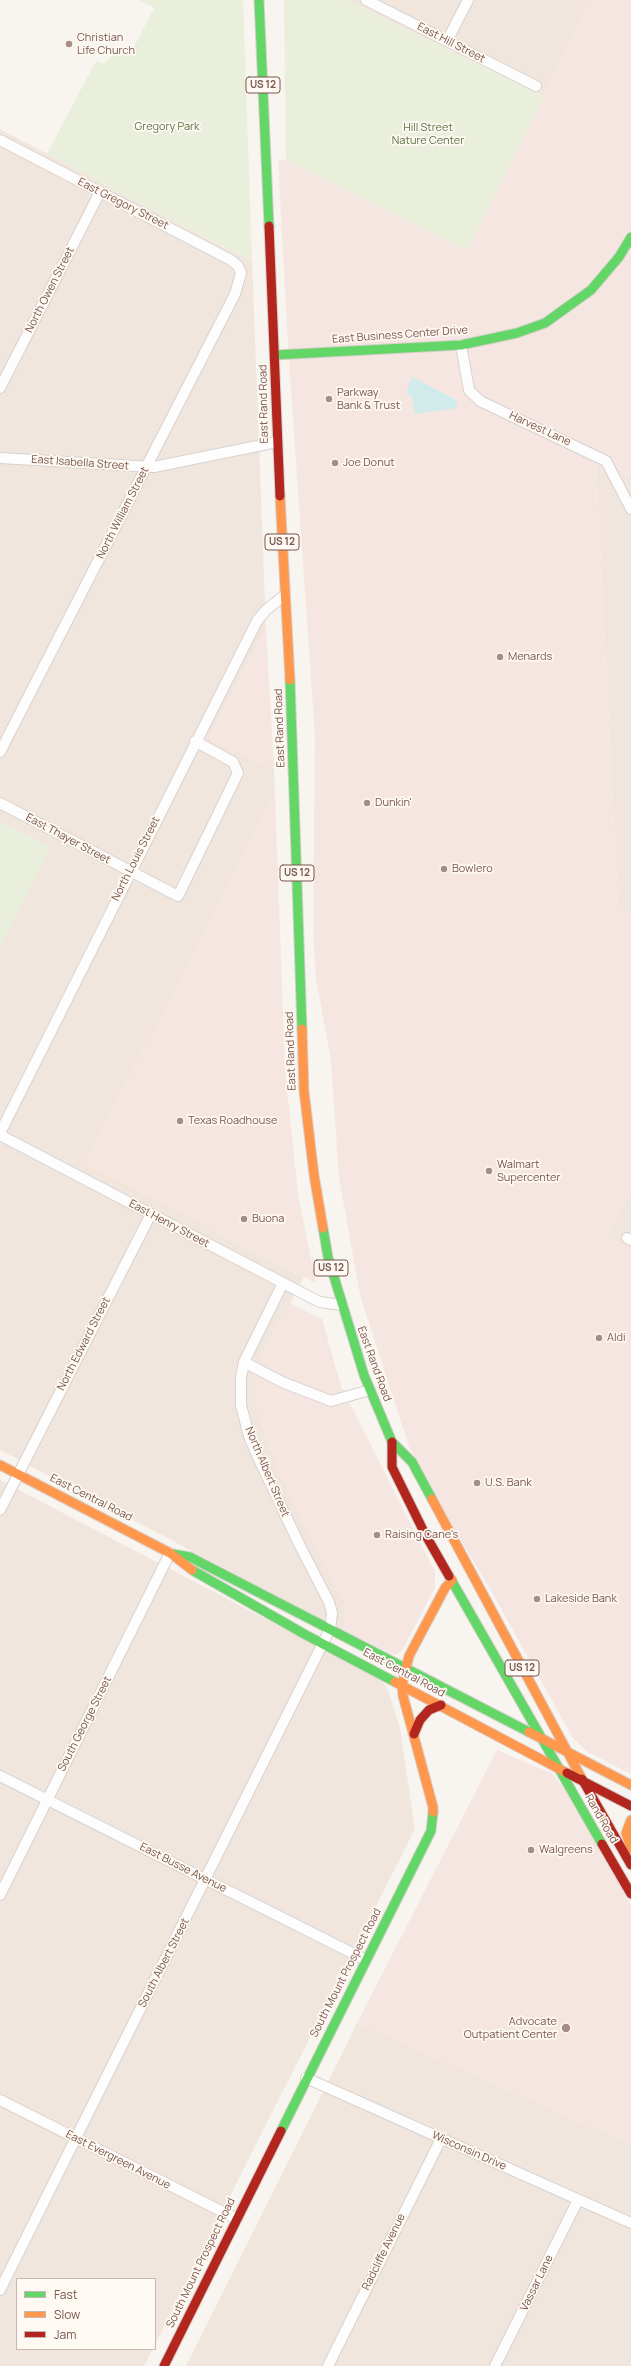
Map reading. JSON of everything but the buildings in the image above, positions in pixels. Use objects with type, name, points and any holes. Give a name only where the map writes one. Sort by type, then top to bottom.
[{"type":"main road","name":"East Rand Road","points":[[259,0],[275,355],[277,442],[293,744],[304,1091],[314,1175],[328,1258],[370,1390],[392,1442],[412,1462],[575,1767]]},
{"type":"main road","name":"East Business Center Drive","points":[[275,355],[461,345],[516,333],[544,322],[565,310],[591,290],[619,257],[631,237]]},
{"type":"main road","name":"East Rand Road","points":[[392,1442],[392,1467],[425,1534],[551,1755]]},
{"type":"main road","name":"East Central Road","points":[[0,1465],[170,1553],[186,1566],[326,1636],[404,1667],[631,1786]]},
{"type":"main road","name":"East Central Road","points":[[170,1553],[190,1557],[326,1636],[402,1685],[631,1806]]},
{"type":"main road","name":"South Mount Prospect Road","points":[[164,2366],[306,2078],[416,1863],[430,1831],[434,1818],[428,1787],[402,1696],[402,1685],[404,1667],[444,1588],[452,1580]]},
{"type":"main road","points":[[414,1734],[420,1720],[428,1712],[441,1705]]},
{"type":"main road","name":"Rand Road","points":[[551,1755],[631,1894]]},
{"type":"main road","name":"Rand Road","points":[[575,1767],[631,1865]]},
{"type":"main road","points":[[631,1820],[626,1833],[631,1849]]},
{"type":"street","name":"East Hill Street","points":[[366,0],[536,86]]},
{"type":"street","points":[[447,41],[468,0]]},
{"type":"street","name":"East Gregory Street","points":[[0,140],[231,260],[238,266],[241,273]]},
{"type":"street","name":"North Owen Street","points":[[0,388],[100,192]]},
{"type":"street","name":"North William Street","points":[[0,752],[235,294],[241,273]]},
{"type":"street","name":"Harvest Lane","points":[[461,345],[469,390],[480,401],[606,461],[631,509]]},
{"type":"street","name":"East Isabella Street","points":[[0,458],[146,467],[166,466],[277,442]]},
{"type":"street","name":"North Louis Street","points":[[0,1134],[130,871],[257,621],[266,610],[285,595]]},
{"type":"street","name":"East Thayer Street","points":[[0,803],[178,896],[238,773],[233,762],[196,741]]},
{"type":"street","name":"East Henry Street","points":[[0,1134],[320,1302],[342,1305]]},
{"type":"street","name":"North Edward Street","points":[[0,1510],[151,1214]]},
{"type":"street","name":"North Albert Street","points":[[283,1283],[244,1362],[240,1398],[248,1431],[294,1536],[329,1602],[332,1613],[326,1636]]},
{"type":"street","points":[[244,1362],[282,1382],[331,1401],[370,1390]]},
{"type":"street","name":"South George Street","points":[[0,1895],[170,1553]]},
{"type":"street","name":"South Albert Street","points":[[0,2290],[206,1880],[326,1636]]},
{"type":"street","name":"East Busse Avenue","points":[[0,1776],[366,1960]]},
{"type":"street","name":"Wisconsin Drive","points":[[306,2078],[631,2223]]},
{"type":"street","name":"East Evergreen Avenue","points":[[0,2100],[237,2220]]},
{"type":"street","name":"Radcliffe Avenue","points":[[328,2366],[441,2139]]},
{"type":"street","name":"Vassar Lane","points":[[495,2366],[578,2200]]},
{"type":"shaded area","points":[[347,0],[589,0],[544,96]]},
{"type":"shaded area","points":[[589,0],[631,0],[631,476],[596,466],[618,906],[631,913],[631,1191],[607,1237],[631,1249],[631,1774],[586,1751],[573,1738],[489,1587],[455,1531],[409,1447],[360,1295],[339,1178],[331,1061],[316,979],[313,930],[315,736],[289,361],[278,161],[286,160],[467,250],[544,96]]},
{"type":"shaded area","points":[[0,129],[238,255],[252,259],[266,629],[210,738],[274,768],[275,794],[86,1163],[304,1277],[264,1351],[255,1378],[255,1395],[261,1423],[282,1478],[345,1602],[344,1631],[0,1450]]},
{"type":"shaded area","points":[[596,465],[631,476],[631,913],[618,907]]},
{"type":"shaded area","points":[[266,629],[274,768],[210,738]]},
{"type":"shaded area","points":[[275,794],[285,1069],[298,1194],[316,1283],[86,1163]]},
{"type":"shaded area","points":[[631,1191],[631,1249],[607,1237]]},
{"type":"shaded area","points":[[290,1303],[322,1319],[341,1386],[435,1572],[435,1587],[403,1649],[397,1654],[392,1654],[344,1631],[345,1602],[282,1478],[261,1423],[255,1395],[255,1378],[264,1351]]},
{"type":"shaded area","points":[[0,1480],[382,1680],[388,1690],[400,1728],[415,1829],[156,2343],[156,2278],[16,2278],[16,2350],[152,2350],[144,2366],[0,2366]]},
{"type":"shaded area","points":[[497,1750],[553,1774],[567,1793],[631,1905],[631,2144],[357,2023]]},
{"type":"shaded area","points":[[357,2023],[631,2144],[631,2366],[186,2366]]},
{"type":"green space","name":"Gregory Park","points":[[139,0],[243,0],[252,259],[238,255],[47,154],[96,61],[104,64],[109,58],[118,53],[130,55],[154,8]]},
{"type":"green space","name":"Hill Street Nature Center","points":[[284,0],[347,0],[544,96],[467,250],[286,160]]},
{"type":"green space","points":[[0,821],[51,847],[0,948]]},
{"type":"water","points":[[412,377],[456,400],[457,408],[415,414],[412,396],[406,393]]},
{"type":"traffic: fast","points":[[259,0],[269,226]]},
{"type":"traffic: fast","points":[[275,355],[461,345],[517,333],[545,323],[591,290],[619,257],[631,237]]},
{"type":"traffic: fast","points":[[290,680],[302,1029]]},
{"type":"traffic: fast","points":[[323,1228],[328,1257],[364,1375],[392,1442],[412,1462],[432,1499]]},
{"type":"traffic: fast","points":[[173,1554],[190,1557],[529,1732]]},
{"type":"traffic: fast","points":[[192,1570],[306,1635],[395,1682]]},
{"type":"traffic: fast","points":[[449,1576],[602,1844]]},
{"type":"traffic: fast","points":[[281,2131],[431,1831],[433,1812]]},
{"type":"traffic: slow","points":[[280,496],[290,680]]},
{"type":"traffic: slow","points":[[302,1029],[304,1091],[314,1175],[323,1228]]},
{"type":"traffic: slow","points":[[0,1465],[170,1553],[192,1570]]},
{"type":"traffic: slow","points":[[432,1499],[582,1779]]},
{"type":"traffic: slow","points":[[433,1812],[433,1807],[403,1696],[402,1685],[409,1656],[445,1588],[452,1580]]},
{"type":"traffic: slow","points":[[395,1682],[567,1773]]},
{"type":"traffic: slow","points":[[529,1732],[631,1785]]},
{"type":"traffic: slow","points":[[631,1820],[626,1833],[631,1849]]},
{"type":"traffic: jam","points":[[269,226],[280,496]]},
{"type":"traffic: jam","points":[[392,1442],[392,1467],[425,1534],[449,1576]]},
{"type":"traffic: jam","points":[[414,1734],[420,1720],[429,1710],[441,1705]]},
{"type":"traffic: jam","points":[[567,1773],[631,1806]]},
{"type":"traffic: jam","points":[[582,1779],[631,1865]]},
{"type":"traffic: jam","points":[[602,1844],[631,1894]]},
{"type":"traffic: jam","points":[[164,2366],[281,2131]]},
{"type":"place","name":"Christian Life Church","points":[[69,44]]},
{"type":"place","name":"Parkway Bank & Trust","points":[[329,399]]},
{"type":"place","name":"Joe Donut","points":[[335,463]]},
{"type":"place","name":"Menards","points":[[500,657]]},
{"type":"place","name":"Dunkin'","points":[[367,803]]},
{"type":"place","name":"Bowlero","points":[[444,869]]},
{"type":"place","name":"Texas Roadhouse","points":[[180,1121]]},
{"type":"place","name":"Walmart Supercenter","points":[[489,1171]]},
{"type":"place","name":"Buona","points":[[244,1219]]},
{"type":"place","name":"Aldi","points":[[599,1338]]},
{"type":"place","name":"U.S. Bank","points":[[477,1483]]},
{"type":"place","name":"Raising Cane's","points":[[377,1535]]},
{"type":"place","name":"Lakeside Bank","points":[[537,1599]]},
{"type":"place","name":"Walgreens","points":[[531,1850]]},
{"type":"place","name":"Advocate Outpatient Center","points":[[566,2028]]}]
